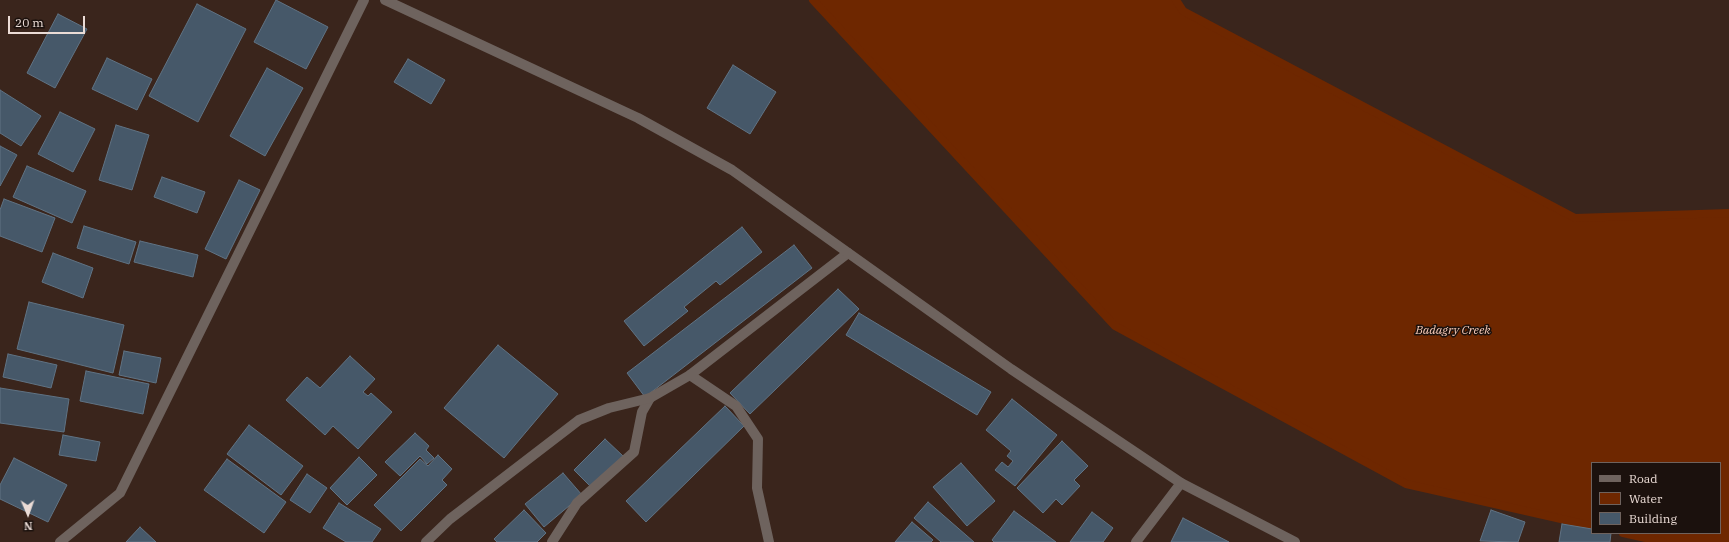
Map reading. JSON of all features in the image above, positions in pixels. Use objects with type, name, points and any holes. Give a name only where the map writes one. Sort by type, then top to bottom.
[{"type":"street","points":[[60,542],[120,493],[364,0]]},
{"type":"street","points":[[385,0],[638,118],[732,170],[1011,369],[1181,483],[1295,542]]},
{"type":"street","points":[[426,542],[450,519],[579,420],[609,408],[650,398],[690,375],[848,253]]},
{"type":"street","points":[[690,375],[736,406],[758,439],[757,488],[769,542]]},
{"type":"street","points":[[552,542],[577,503],[634,452],[642,412],[650,398]]},
{"type":"street","points":[[1136,542],[1181,483]]},
{"type":"water","name":"Badagry Creek","points":[[813,0],[1176,0],[1184,11],[1575,218],[1729,213],[1729,542],[1663,542],[1627,534],[1721,534],[1721,462],[1591,462],[1591,526],[1406,484],[1115,326]]},
{"type":"building","points":[[276,0],[328,27],[306,69],[254,42]]},
{"type":"building","points":[[197,4],[246,29],[198,122],[149,96]]},
{"type":"building","points":[[58,14],[87,29],[55,88],[27,73]]},
{"type":"building","points":[[107,58],[152,79],[137,110],[92,89]]},
{"type":"building","points":[[408,59],[445,80],[431,104],[394,82]]},
{"type":"building","points":[[733,65],[776,92],[750,134],[707,108]]},
{"type":"building","points":[[267,68],[303,88],[265,156],[230,136]]},
{"type":"building","points":[[0,90],[41,116],[21,146],[0,133]]},
{"type":"building","points":[[60,112],[95,129],[73,172],[38,154]]},
{"type":"building","points":[[116,125],[149,135],[132,190],[99,180]]},
{"type":"building","points":[[0,146],[17,155],[0,186]]},
{"type":"building","points":[[27,166],[86,191],[72,223],[13,197]]},
{"type":"building","points":[[162,177],[205,192],[197,213],[154,197]]},
{"type":"building","points":[[239,180],[260,190],[226,259],[205,249]]},
{"type":"building","points":[[4,199],[55,218],[42,252],[0,236],[0,210]]},
{"type":"building","points":[[84,226],[136,242],[129,264],[77,248]]},
{"type":"building","points":[[742,227],[762,252],[720,285],[716,281],[684,307],[688,311],[644,346],[624,321]]},
{"type":"building","points":[[140,241],[198,255],[193,277],[134,262]]},
{"type":"building","points":[[794,245],[812,268],[645,397],[627,373]]},
{"type":"building","points":[[53,253],[93,268],[83,298],[42,282]]},
{"type":"building","points":[[838,289],[859,309],[750,414],[730,393]]},
{"type":"building","points":[[29,302],[124,325],[113,373],[17,349]]},
{"type":"building","points":[[859,313],[991,392],[977,415],[846,335]]},
{"type":"building","points":[[498,345],[558,394],[504,458],[444,408]]},
{"type":"building","points":[[124,351],[161,358],[156,383],[119,375]]},
{"type":"building","points":[[8,354],[57,365],[51,388],[3,377]]},
{"type":"building","points":[[350,356],[375,379],[363,392],[368,396],[371,393],[392,412],[358,449],[333,426],[325,435],[286,400],[307,377],[320,388]]},
{"type":"building","points":[[86,371],[149,384],[143,414],[80,401]]},
{"type":"building","points":[[0,388],[69,399],[64,432],[0,423]]},
{"type":"building","points":[[1012,399],[1057,435],[1015,486],[995,470],[1002,462],[1008,467],[1013,461],[1007,456],[1011,451],[986,430]]},
{"type":"building","points":[[725,406],[744,426],[646,522],[626,501]]},
{"type":"building","points":[[249,425],[303,466],[281,495],[227,454]]},
{"type":"building","points":[[415,433],[429,446],[426,450],[434,458],[427,464],[420,456],[400,476],[385,462]]},
{"type":"building","points":[[63,435],[100,442],[96,461],[59,455]]},
{"type":"building","points":[[605,439],[623,456],[591,487],[574,470]]},
{"type":"building","points":[[1062,441],[1088,466],[1074,480],[1080,486],[1062,505],[1056,499],[1043,513],[1017,488]]},
{"type":"building","points":[[438,455],[452,469],[442,480],[447,485],[401,531],[374,505],[420,459],[428,466]]},
{"type":"building","points":[[359,457],[377,475],[347,505],[330,488]]},
{"type":"building","points":[[14,458],[67,485],[48,522],[0,499],[0,485]]},
{"type":"building","points":[[227,459],[286,502],[264,533],[204,490]]},
{"type":"building","points":[[961,463],[995,501],[967,526],[933,487]]},
{"type":"building","points":[[563,473],[582,495],[544,527],[525,504]]},
{"type":"building","points":[[307,474],[327,488],[310,513],[290,500]]},
{"type":"building","points":[[928,502],[974,542],[941,542],[914,518]]},
{"type":"building","points":[[339,503],[381,529],[372,542],[346,542],[323,528]]},
{"type":"building","points":[[524,510],[546,533],[537,542],[497,542],[494,539]]},
{"type":"building","points":[[1491,510],[1525,522],[1518,542],[1480,541]]},
{"type":"building","points":[[1014,511],[1056,542],[994,542],[992,540]]},
{"type":"building","points":[[1092,512],[1113,528],[1103,542],[1070,542]]},
{"type":"building","points":[[1183,518],[1229,542],[1171,542]]},
{"type":"building","points":[[912,522],[933,540],[931,542],[895,542]]},
{"type":"building","points":[[1562,524],[1591,529],[1591,534],[1611,534],[1610,542],[1559,542]]},
{"type":"building","points":[[140,527],[156,542],[126,542]]},
{"type":"waterway","points":[[813,0],[1115,326],[1406,484],[1591,526]]},
{"type":"waterway","points":[[1176,0],[1183,11],[1575,218],[1729,213]]},
{"type":"waterway","points":[[1627,534],[1663,542]]}]
